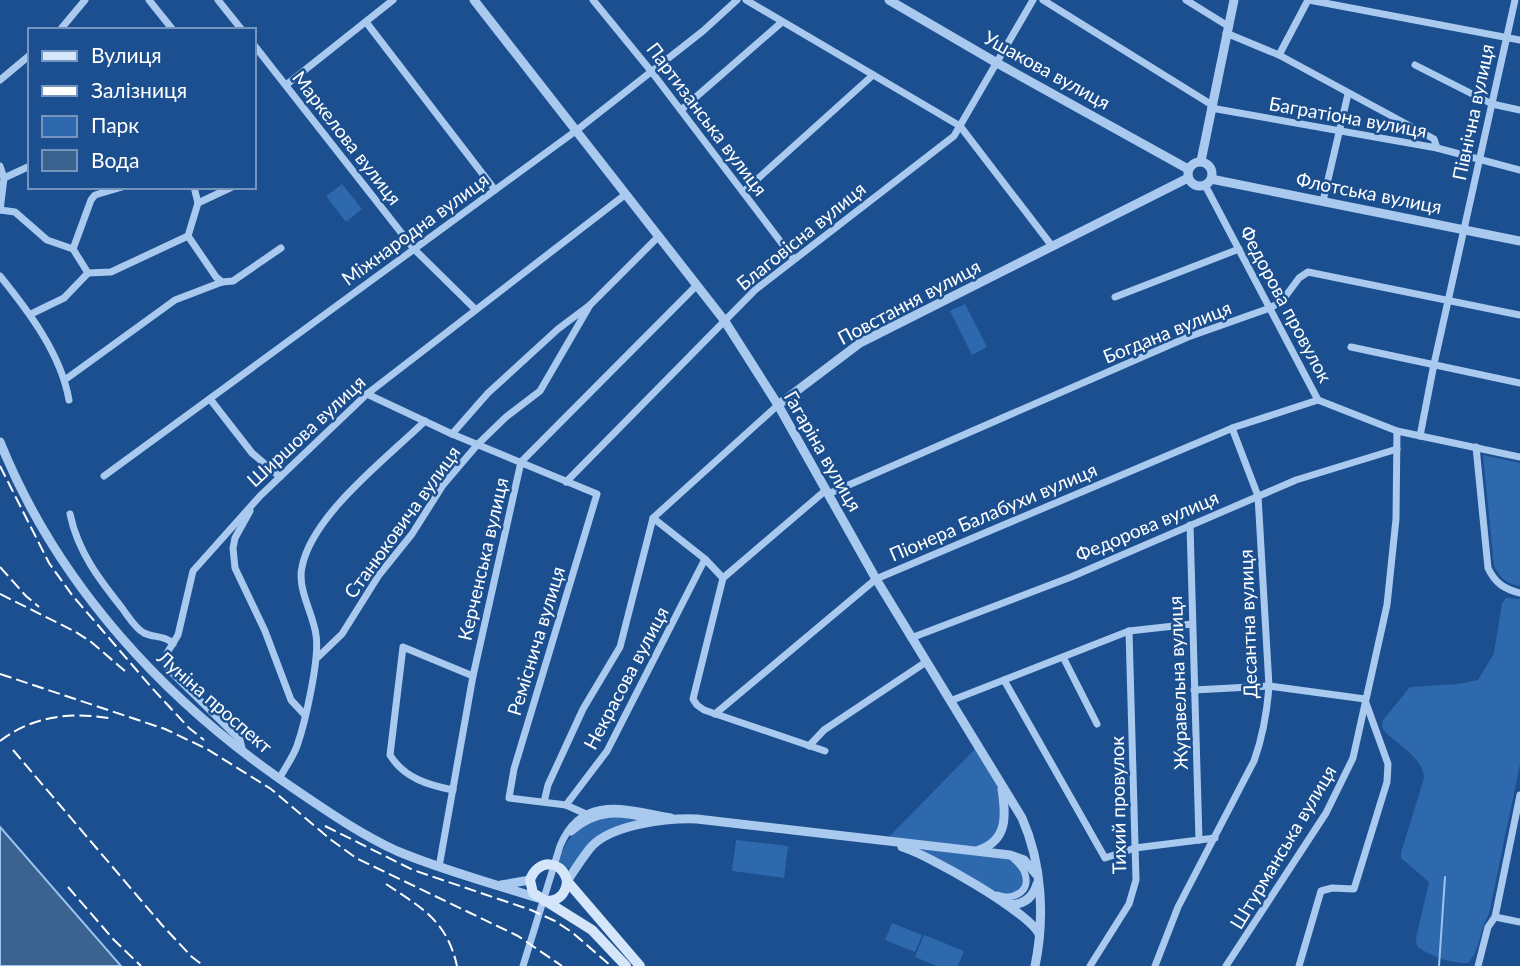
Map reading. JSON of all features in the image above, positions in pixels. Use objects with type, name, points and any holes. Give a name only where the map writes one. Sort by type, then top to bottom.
[{"type":"main road","points":[[567,881],[564,893],[550,901],[541,900],[530,887],[532,873],[541,866],[552,864],[562,870],[567,881],[640,966]]},
{"type":"main road","name":"Луніна проспект","points":[[541,900],[598,935],[626,966]]},
{"type":"street","points":[[62,28],[85,0]]},
{"type":"street","points":[[149,0],[171,28]]},
{"type":"street","points":[[218,0],[240,28]]},
{"type":"street","points":[[286,85],[393,0]]},
{"type":"street","name":"Гагаріна вулиця","points":[[474,0],[724,320],[778,405],[911,638],[1002,784],[1028,832],[1038,878],[1040,935],[1035,966]]},
{"type":"street","name":"Партизанська вулиця","points":[[593,0],[651,71],[793,258]]},
{"type":"street","name":"Міжнародна вулиця","points":[[104,475],[577,130],[737,0]]},
{"type":"street","points":[[746,0],[960,126],[1052,246]]},
{"type":"street","name":"Ушакова вулиця","points":[[890,0],[1188,174]]},
{"type":"street","name":"Благовісна вулиця","points":[[566,482],[724,320],[793,258],[954,136],[1033,0]]},
{"type":"street","points":[[1043,0],[1212,106]]},
{"type":"street","points":[[1186,0],[1227,29],[1434,139],[1437,148]]},
{"type":"street","points":[[1201,162],[1234,0]]},
{"type":"street","points":[[1279,55],[1309,0],[1520,40]]},
{"type":"street","name":"Північна вулиця","points":[[1420,436],[1515,0]]},
{"type":"street","points":[[366,22],[495,190]]},
{"type":"street","points":[[681,110],[782,22]]},
{"type":"street","name":"Маркелова вулиця","points":[[256,48],[414,250],[475,309]]},
{"type":"street","points":[[0,80],[28,57]]},
{"type":"street","points":[[1415,65],[1492,104],[1520,110]]},
{"type":"street","points":[[743,192],[873,75]]},
{"type":"street","points":[[1323,201],[1348,94]]},
{"type":"street","name":"Багратіона вулиця","points":[[1212,106],[1437,148],[1520,170]]},
{"type":"street","points":[[1196,162],[1201,162],[1211,170],[1208,182],[1195,185],[1188,174],[1196,162]]},
{"type":"street","points":[[0,166],[4,178],[0,210],[15,212],[47,240],[73,249],[88,273],[93,275],[111,271],[188,236],[198,203],[194,189]]},
{"type":"street","points":[[4,178],[28,167]]},
{"type":"street","name":"Повстання вулиця","points":[[653,519],[778,405],[860,343],[1188,174]]},
{"type":"street","name":"Флотська вулиця","points":[[1208,182],[1323,201],[1520,241]]},
{"type":"street","name":"Федорова провулок","points":[[1208,182],[1239,249],[1318,400],[1397,431]]},
{"type":"street","points":[[73,249],[91,200],[95,195],[115,189]]},
{"type":"street","points":[[198,203],[228,189]]},
{"type":"street","name":"Ширшова вулиця","points":[[244,753],[240,740],[170,673],[166,657],[178,635],[193,571],[260,496],[367,394],[626,194]]},
{"type":"street","points":[[188,236],[222,282]]},
{"type":"street","name":"Станюковича вулиця","points":[[452,433],[505,378],[558,329],[590,304],[659,236]]},
{"type":"street","points":[[66,379],[175,300],[222,282],[233,281],[281,248]]},
{"type":"street","points":[[1115,297],[1239,249]]},
{"type":"street","name":"Богдана вулиця","points":[[723,578],[827,492],[1188,337],[1270,308],[1282,301],[1299,278],[1308,272],[1520,315]]},
{"type":"street","points":[[31,314],[64,298],[88,273]]},
{"type":"street","points":[[0,276],[31,314],[66,379],[69,400]]},
{"type":"street","name":"Керченська вулиця","points":[[439,867],[473,676],[521,462],[697,285]]},
{"type":"street","name":"Станюковича вулиця","points":[[317,658],[342,634],[379,575],[412,534],[443,485],[478,444],[506,417],[540,391],[590,304]]},
{"type":"street","points":[[1351,346],[1520,383]]},
{"type":"street","points":[[367,394],[566,482]]},
{"type":"street","points":[[210,399],[252,453],[280,477]]},
{"type":"street","name":"Піонера Балабухи вулиця","points":[[715,714],[876,579],[1232,428],[1318,400]]},
{"type":"street","points":[[279,779],[297,746],[317,658],[317,637],[301,578],[303,561],[332,511],[425,421]]},
{"type":"street","name":"Десантна вулиця","points":[[1155,966],[1178,907],[1254,761],[1263,737],[1269,687],[1258,496],[1232,428]]},
{"type":"street","points":[[1299,966],[1321,891],[1332,888],[1354,889],[1387,782],[1388,764],[1365,699],[1387,605],[1396,519],[1397,431],[1520,457]]},
{"type":"street","name":"Луніна проспект","points":[[0,442],[10,467],[50,537],[106,621],[167,687],[244,753],[369,837],[439,867],[541,900]]},
{"type":"street","points":[[1476,447],[1488,568],[1493,579],[1502,587],[1520,593]]},
{"type":"street","name":"Федорова вулиця","points":[[911,638],[1070,577],[1323,470],[1346,466],[1397,449]]},
{"type":"street","name":"Реміснича вулиця","points":[[544,803],[509,798],[514,769],[597,494],[566,482]]},
{"type":"street","points":[[260,496],[235,538],[235,568],[265,631],[291,700],[304,714]]},
{"type":"street","points":[[70,514],[84,556],[130,620],[142,632],[168,639],[173,644]]},
{"type":"street","points":[[586,814],[566,805],[544,803],[548,785],[583,709],[623,641],[653,519],[705,559],[723,578],[693,699],[697,705],[715,714],[825,751]]},
{"type":"street","name":"Журавельна вулиця","points":[[1190,525],[1199,840]]},
{"type":"street","name":"Некрасова вулиця","points":[[566,805],[607,751],[705,559]]},
{"type":"street","points":[[950,701],[1129,631],[1192,624]]},
{"type":"street","name":"Тихий провулок","points":[[1090,966],[1132,896],[1136,880],[1129,631]]},
{"type":"street","points":[[453,790],[411,776],[394,762],[390,755],[403,648],[473,676]]},
{"type":"street","points":[[1063,657],[1097,724]]},
{"type":"street","points":[[809,746],[824,730],[926,662]]},
{"type":"street","points":[[1004,680],[1105,858],[1135,848],[1215,838]]},
{"type":"street","points":[[1194,690],[1269,687],[1365,699]]},
{"type":"street","name":"Штурманська вулиця","points":[[1226,966],[1336,796],[1353,758],[1365,699]]},
{"type":"street","points":[[977,850],[993,843],[1003,828],[1005,810],[1002,784]]},
{"type":"street","points":[[1478,966],[1488,927],[1495,917],[1520,795]]},
{"type":"street","points":[[523,966],[560,846],[570,827],[586,814],[612,807],[678,819]]},
{"type":"street","points":[[560,846],[580,824],[604,814],[620,813],[660,821]]},
{"type":"street","points":[[567,881],[592,846],[603,838],[629,828],[660,821],[697,819],[873,841],[977,850],[1024,860],[1038,878],[1035,891],[1026,901],[1014,905],[1001,902]]},
{"type":"street","points":[[873,841],[928,857],[1029,921],[1040,935]]},
{"type":"street","points":[[968,881],[1000,897],[1017,895],[1024,888],[1026,875],[1010,855]]},
{"type":"street","points":[[562,870],[576,869]]},
{"type":"street","name":"Луніна проспект","points":[[499,886],[530,880]]},
{"type":"street","points":[[1495,917],[1520,922]]},
{"type":"green space","points":[[342,184],[362,209],[346,222],[326,196]]},
{"type":"green space","points":[[965,304],[987,347],[972,355],[950,311]]},
{"type":"green space","points":[[1483,455],[1520,463],[1520,586],[1504,580],[1494,566]]},
{"type":"green space","points":[[1506,598],[1520,599],[1520,764],[1489,914],[1478,946],[1468,963],[1448,961],[1417,946],[1416,938],[1429,882],[1401,858],[1401,853],[1424,778],[1423,771],[1415,759],[1386,733],[1382,727],[1383,720],[1410,687],[1478,680],[1494,653],[1502,603]]},
{"type":"green space","points":[[976,748],[999,784],[1001,827],[991,841],[976,848],[887,839]]},
{"type":"green space","points":[[613,816],[640,820],[599,836],[570,868],[557,864],[566,844],[578,831],[593,822]]},
{"type":"green space","points":[[736,840],[788,846],[784,878],[732,871]]},
{"type":"green space","points":[[908,846],[1009,858],[1022,874],[1022,883],[1016,893],[1001,894]]},
{"type":"green space","points":[[892,923],[922,935],[915,952],[885,940]]},
{"type":"green space","points":[[924,935],[964,951],[958,966],[937,966],[915,957]]},
{"type":"water","points":[[0,827],[121,966],[0,966]]},
{"type":"waterway","points":[[1439,966],[1445,877]]},
{"type":"railway","points":[[0,466],[49,563],[72,595],[152,688],[189,728],[204,740]]},
{"type":"railway","points":[[0,567],[39,607]]},
{"type":"railway","points":[[0,594],[74,631],[125,671]]},
{"type":"railway","points":[[0,674],[165,729],[207,749],[271,789],[356,858],[518,936],[562,966]]},
{"type":"railway","points":[[0,741],[25,726],[52,718],[109,718]]},
{"type":"railway","points":[[13,750],[162,925],[204,966]]},
{"type":"railway","points":[[325,826],[413,870],[531,910],[555,921],[611,966]]},
{"type":"railway","points":[[386,884],[422,909],[440,927],[453,951],[457,966]]},
{"type":"railway","points":[[68,887],[114,940],[141,966]]}]
